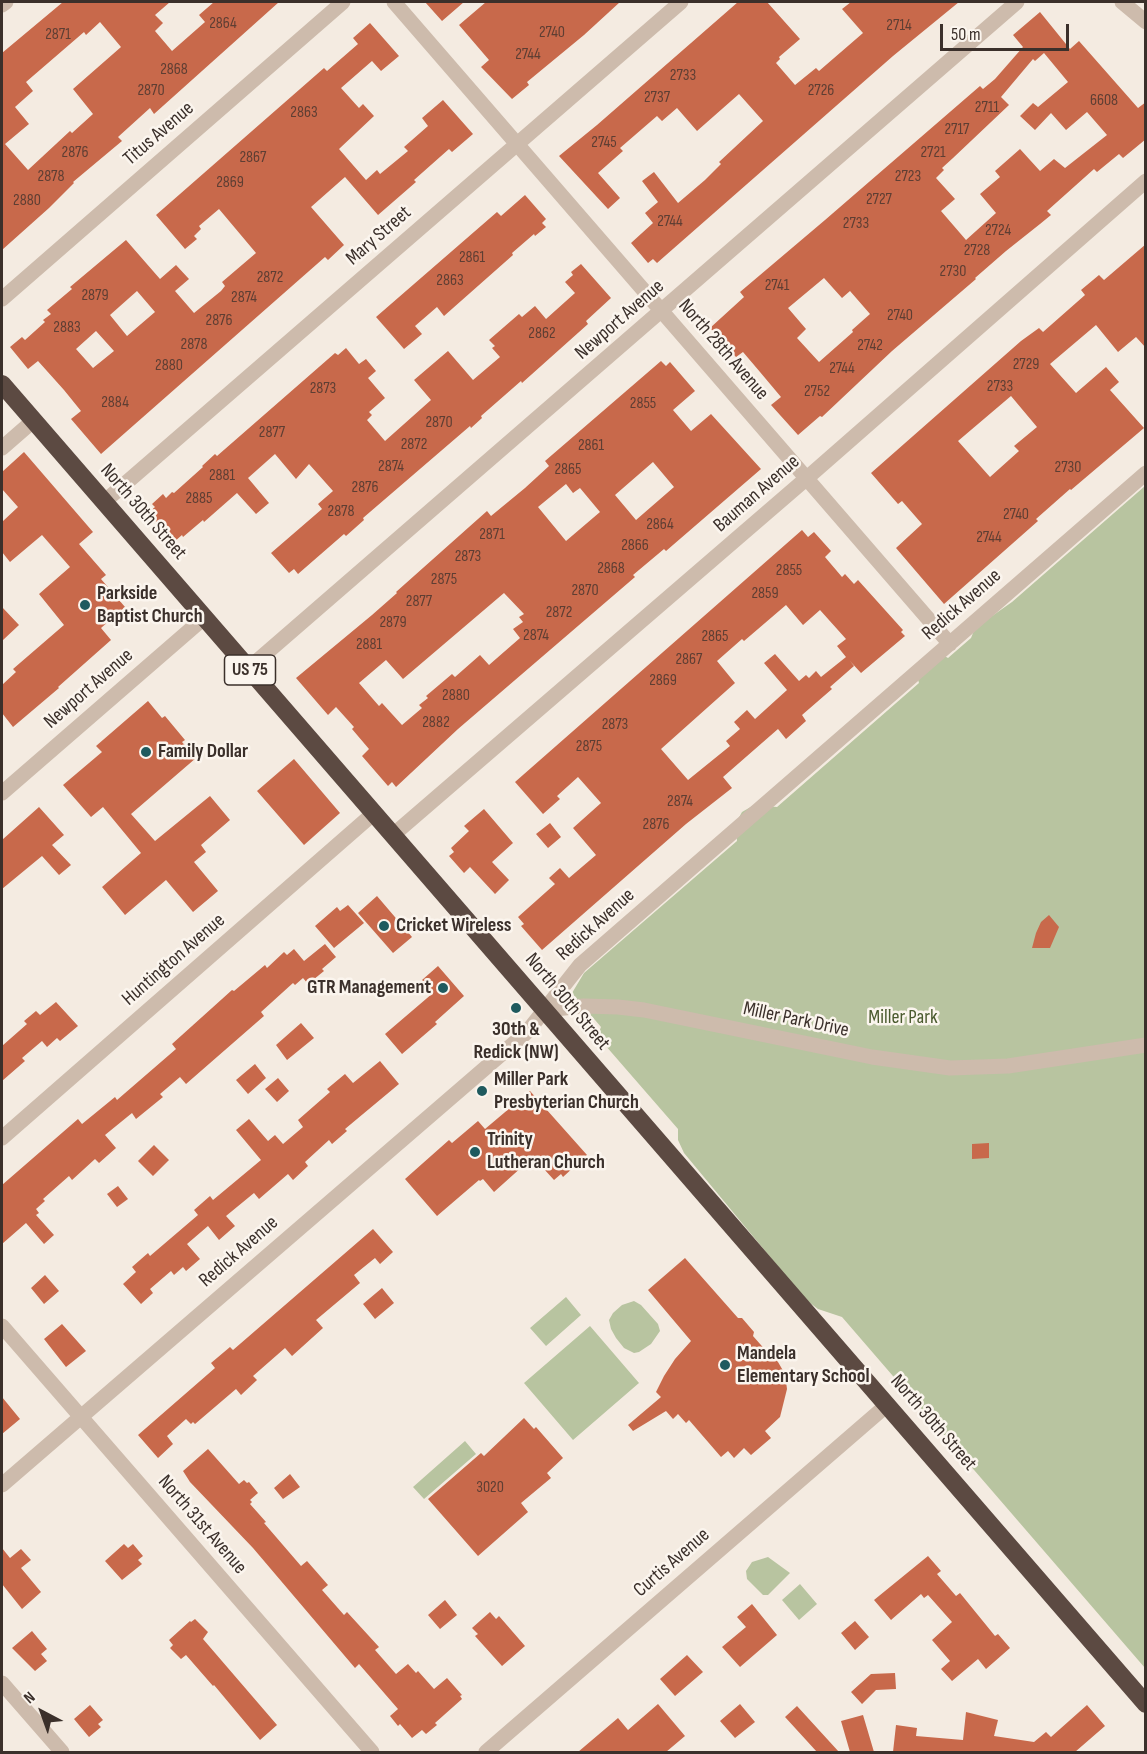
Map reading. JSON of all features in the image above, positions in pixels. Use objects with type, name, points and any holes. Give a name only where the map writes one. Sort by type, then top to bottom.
[{"type":"highway","name":"North 30th Street","points":[[2,384],[1146,1704]]},
{"type":"street","points":[[2,5],[6,2]]},
{"type":"street","name":"Titus Avenue","points":[[2,299],[343,2]]},
{"type":"street","name":"North 28th Avenue","points":[[394,2],[950,644]]},
{"type":"street","name":"Mary Street","points":[[104,502],[681,2]]},
{"type":"street","name":"Newport Avenue","points":[[249,668],[1017,2]]},
{"type":"street","points":[[1122,2],[1146,22]]},
{"type":"street","name":"Bauman Avenue","points":[[393,835],[807,478],[1146,181]]},
{"type":"street","points":[[2,448],[33,420]]},
{"type":"street","name":"Redick Avenue","points":[[2,1485],[514,1043],[545,1010],[580,965],[1146,473]]},
{"type":"street","name":"Newport Avenue","points":[[2,793],[205,617]]},
{"type":"street","name":"Huntington Avenue","points":[[2,1138],[374,813]]},
{"type":"street","name":"Miller Park Drive","points":[[545,1010],[584,1006],[644,1010],[872,1057],[936,1067],[981,1068],[1060,1059],[1146,1045]]},
{"type":"street","name":"North 31st Avenue","points":[[2,1326],[372,1752]]},
{"type":"street","name":"Curtis Avenue","points":[[486,1752],[887,1405]]},
{"type":"street","points":[[2,1683],[62,1752]]},
{"type":"green space","name":"Miller Park","points":[[1145,486],[1145,1668],[842,1317],[818,1309],[805,1299],[684,1153],[678,1140],[678,1129],[605,1045],[599,1032],[601,1027],[572,993],[584,973],[737,841],[736,823],[742,812],[754,805],[777,807],[919,683],[917,676],[943,655],[948,658],[971,638],[975,628],[1012,602]]},
{"type":"green space","points":[[566,1297],[581,1315],[546,1346],[530,1328]]},
{"type":"green space","points":[[634,1301],[641,1305],[658,1324],[660,1331],[651,1344],[634,1353],[624,1348],[616,1338],[609,1320],[622,1305]]},
{"type":"green space","points":[[590,1326],[639,1383],[573,1440],[524,1383]]},
{"type":"green space","points":[[465,1441],[476,1454],[424,1499],[413,1487]]},
{"type":"green space","points":[[768,1557],[790,1573],[768,1595],[763,1595],[747,1579],[746,1571],[752,1562]]},
{"type":"green space","points":[[800,1584],[817,1604],[799,1620],[782,1600]]},
{"type":"building","points":[[63,2],[170,2],[155,15],[163,23],[155,31],[172,51],[205,22],[199,15],[214,2],[279,2],[154,114],[150,108],[118,137],[122,141],[73,182],[49,208],[2,250],[2,53]],"holes":[[[100,22],[121,47],[73,89],[93,114],[72,133],[70,131],[28,170],[5,144],[29,124],[15,107],[33,91],[26,82],[84,32],[86,35]]]},
{"type":"building","points":[[425,2],[464,2],[442,21]]},
{"type":"building","points":[[486,2],[620,2],[527,82],[529,85],[512,99],[481,67],[489,60],[459,25]]},
{"type":"building","points":[[738,2],[767,2],[800,39],[779,57],[776,63],[795,85],[816,68],[819,71],[863,33],[842,9],[851,2],[959,2],[893,56],[657,263],[653,259],[648,263],[631,243],[653,223],[645,213],[658,202],[642,181],[654,172],[678,203],[705,180],[721,164],[719,162],[763,121],[739,94],[697,131],[677,108],[662,121],[657,116],[620,148],[623,151],[598,173],[620,198],[608,209],[559,156]]},
{"type":"building","points":[[1040,12],[1070,49],[1079,41],[1138,108],[1146,102],[1146,139],[1123,158],[1119,154],[1097,172],[1094,169],[1047,211],[1051,215],[1006,251],[892,351],[822,417],[820,416],[798,435],[771,405],[781,397],[743,352],[736,357],[710,328],[744,297],[740,292],[980,86],[983,89],[995,79],[1023,47],[1013,35]],"holes":[[[1044,53],[1068,82],[1038,107],[1033,103],[1020,116],[1035,130],[1051,113],[1066,130],[1087,112],[1107,135],[1065,168],[1054,159],[1040,171],[1020,149],[995,171],[1000,177],[980,194],[996,213],[966,240],[941,211],[955,199],[936,178],[944,170],[942,168],[1009,105],[1001,97],[1033,59],[1035,61]],[[824,278],[842,298],[850,291],[870,314],[819,362],[797,338],[806,329],[788,308]]]},
{"type":"building","points":[[370,23],[399,56],[381,71],[372,61],[341,88],[359,108],[363,104],[374,116],[339,149],[366,180],[377,170],[380,174],[408,151],[404,147],[428,126],[422,118],[443,100],[473,134],[452,152],[449,149],[378,215],[345,177],[311,207],[344,245],[328,260],[325,257],[101,454],[71,419],[81,411],[64,390],[38,361],[28,369],[10,347],[22,337],[25,340],[45,322],[43,320],[51,314],[47,310],[72,289],[70,287],[126,240],[160,279],[176,265],[189,279],[175,291],[194,313],[221,291],[225,286],[222,282],[256,253],[219,209],[199,226],[201,229],[194,236],[197,239],[185,249],[156,215],[324,68],[327,71],[358,44],[353,38]],"holes":[[[137,291],[155,312],[127,336],[110,315]],[[96,331],[114,351],[93,368],[76,349]]]},
{"type":"building","points":[[525,195],[546,219],[542,223],[546,227],[512,253],[513,255],[444,316],[437,307],[415,326],[422,334],[404,349],[376,317],[497,212],[501,216]]},
{"type":"building","points":[[1146,244],[1146,348],[1136,337],[1118,352],[1096,325],[1050,364],[1076,393],[1106,367],[1119,382],[1110,390],[1144,428],[1070,489],[1036,519],[1038,521],[944,604],[896,548],[922,524],[902,501],[898,504],[871,473],[1021,341],[1039,328],[1043,332],[1085,295],[1081,290],[1099,275],[1104,280]],"holes":[[[1011,396],[1037,427],[1014,446],[1019,451],[990,477],[958,441]]]},
{"type":"building","points":[[581,264],[611,298],[586,321],[588,324],[481,416],[482,418],[471,428],[470,426],[363,518],[364,520],[346,536],[344,534],[298,574],[294,569],[289,573],[271,553],[322,509],[318,504],[333,491],[309,464],[296,479],[275,454],[248,478],[269,503],[256,514],[237,493],[204,522],[203,520],[174,542],[148,513],[155,507],[152,504],[163,494],[166,498],[172,492],[174,493],[215,454],[217,456],[335,353],[338,355],[346,348],[359,364],[366,359],[376,371],[368,378],[385,398],[369,412],[372,415],[367,420],[385,441],[431,400],[414,380],[448,351],[473,380],[500,357],[492,348],[495,346],[489,340],[519,314],[522,317],[535,306],[546,319],[575,293],[565,282],[573,275],[571,272]]},
{"type":"building","points":[[661,361],[666,366],[670,362],[695,391],[673,410],[691,431],[711,414],[761,469],[666,551],[664,549],[633,575],[635,577],[458,729],[396,787],[392,782],[388,786],[362,756],[369,749],[352,729],[354,727],[336,707],[328,715],[296,678],[372,615],[487,511],[491,516],[525,488],[549,466],[545,461]],"holes":[[[653,462],[674,487],[636,520],[615,495]],[[566,484],[573,493],[580,488],[600,512],[566,541],[538,507]],[[504,593],[524,614],[519,617],[523,622],[513,629],[520,638],[489,665],[480,655],[455,677],[452,674],[426,696],[428,698],[419,705],[422,708],[402,725],[382,703],[379,706],[359,683],[386,660],[403,679]]]},
{"type":"building","points":[[24,452],[93,532],[79,544],[106,575],[101,579],[125,607],[101,628],[111,640],[13,727],[2,713],[2,685],[16,672],[13,669],[64,625],[39,594],[70,567],[42,535],[10,562],[2,552],[2,522],[18,507],[2,489],[2,472]]},
{"type":"building","points":[[802,530],[808,537],[814,532],[831,551],[825,557],[842,577],[845,574],[854,584],[858,580],[903,630],[901,632],[905,636],[861,673],[850,661],[854,666],[802,715],[806,721],[786,739],[778,729],[723,777],[732,788],[686,824],[542,950],[521,926],[524,924],[518,917],[555,884],[549,878],[560,868],[569,878],[596,855],[573,828],[601,803],[578,777],[557,796],[560,799],[543,814],[515,782]],"holes":[[[786,605],[803,625],[820,610],[846,639],[837,646],[846,657],[821,677],[816,671],[809,678],[806,675],[799,681],[775,654],[764,663],[787,690],[755,719],[747,710],[734,722],[740,729],[726,741],[730,746],[688,780],[661,749],[735,683],[717,661]]]},
{"type":"building","points":[[2,607],[19,625],[2,641]]},
{"type":"building","points":[[148,701],[162,718],[165,716],[185,740],[182,742],[196,758],[131,814],[155,841],[210,796],[230,820],[201,845],[206,852],[194,862],[218,891],[193,912],[166,880],[125,915],[102,887],[141,853],[103,807],[91,817],[63,785],[102,752],[96,746]]},
{"type":"building","points":[[294,759],[340,813],[304,845],[257,791]]},
{"type":"building","points":[[39,807],[64,835],[52,845],[71,865],[59,875],[42,856],[2,889],[2,840]]},
{"type":"building","points":[[484,809],[513,843],[492,862],[509,880],[495,894],[470,867],[464,873],[449,856],[454,852],[451,848],[469,831],[464,826]]},
{"type":"building","points":[[550,823],[561,837],[548,848],[536,834]]},
{"type":"building","name":"Cricket Wireless","points":[[377,896],[412,937],[393,953],[358,913]]},
{"type":"building","points":[[348,905],[364,923],[334,948],[315,926],[337,907],[340,911]]},
{"type":"building","points":[[1049,915],[1059,927],[1050,948],[1032,948],[1041,922]]},
{"type":"building","points":[[325,944],[336,957],[322,969],[324,971],[308,984],[303,978],[295,985],[293,983],[261,1012],[264,1016],[186,1084],[180,1077],[160,1094],[163,1097],[136,1119],[132,1113],[105,1135],[116,1148],[99,1163],[95,1159],[72,1180],[69,1176],[43,1199],[45,1201],[36,1209],[39,1213],[36,1215],[54,1235],[44,1244],[26,1223],[2,1244],[2,1185],[78,1119],[82,1124],[115,1097],[117,1100],[176,1049],[172,1044],[232,990],[234,991],[265,965],[267,968],[284,952],[287,955],[294,949],[304,961]]},
{"type":"building","points":[[438,966],[464,996],[435,1022],[437,1024],[402,1054],[385,1034],[433,993],[422,980]]},
{"type":"building","points":[[56,1002],[78,1026],[60,1041],[57,1038],[47,1047],[42,1041],[22,1058],[25,1061],[2,1081],[2,1046],[27,1024],[24,1021],[36,1011],[40,1015]]},
{"type":"building","points":[[301,1023],[314,1038],[287,1060],[276,1045]]},
{"type":"building","points":[[380,1061],[399,1084],[345,1129],[347,1131],[332,1144],[329,1140],[305,1162],[308,1166],[293,1180],[288,1174],[259,1199],[254,1193],[226,1216],[235,1226],[219,1240],[208,1226],[187,1244],[200,1259],[186,1271],[183,1267],[174,1275],[171,1271],[150,1289],[153,1293],[141,1304],[123,1284],[136,1272],[132,1267],[148,1253],[150,1256],[198,1215],[194,1210],[210,1196],[213,1200],[261,1160],[236,1130],[249,1119],[268,1141],[275,1135],[283,1144],[303,1127],[298,1120],[330,1092],[327,1089],[345,1074],[353,1083]]},
{"type":"building","points":[[255,1064],[266,1078],[248,1094],[236,1080]]},
{"type":"building","points":[[278,1078],[289,1091],[277,1102],[265,1089]]},
{"type":"building","name":"Trinity Lutheran Church","points":[[530,1091],[587,1155],[563,1177],[561,1174],[554,1180],[533,1157],[494,1192],[483,1179],[479,1180],[437,1216],[405,1179],[449,1140],[452,1143],[478,1121],[485,1129]]},
{"type":"building","points":[[989,1143],[989,1158],[972,1159],[972,1144]]},
{"type":"building","points":[[154,1145],[169,1160],[153,1176],[138,1161]]},
{"type":"building","points":[[118,1186],[128,1199],[117,1207],[107,1194]]},
{"type":"building","points":[[373,1229],[393,1252],[380,1264],[375,1258],[354,1275],[360,1283],[316,1320],[323,1328],[292,1356],[285,1348],[253,1376],[257,1380],[241,1395],[236,1389],[195,1424],[193,1422],[191,1424],[186,1419],[167,1436],[173,1444],[158,1458],[138,1435],[215,1368],[211,1363],[230,1347],[233,1350]]},
{"type":"building","points":[[685,1258],[738,1318],[742,1318],[754,1332],[753,1336],[768,1353],[771,1350],[785,1374],[787,1389],[780,1417],[765,1431],[771,1438],[751,1455],[744,1448],[734,1458],[728,1451],[721,1457],[689,1420],[686,1423],[678,1414],[673,1419],[666,1411],[633,1431],[628,1425],[661,1397],[656,1392],[664,1376],[691,1341],[648,1290]]},
{"type":"building","points":[[45,1275],[59,1291],[44,1304],[31,1288]]},
{"type":"building","points":[[382,1288],[394,1303],[375,1319],[363,1304]]},
{"type":"building","points":[[62,1324],[86,1351],[66,1367],[44,1339]]},
{"type":"building","points":[[2,1397],[20,1419],[2,1434]]},
{"type":"building","points":[[524,1418],[534,1429],[536,1427],[563,1458],[547,1473],[551,1478],[521,1503],[528,1512],[478,1556],[428,1499],[481,1453],[484,1456]]},
{"type":"building","points":[[208,1449],[239,1484],[244,1480],[249,1482],[258,1493],[250,1500],[252,1502],[250,1504],[266,1522],[264,1523],[301,1566],[307,1561],[328,1585],[322,1590],[344,1615],[347,1612],[379,1647],[375,1650],[396,1674],[408,1664],[416,1673],[418,1671],[434,1689],[447,1678],[462,1695],[460,1696],[462,1699],[426,1734],[422,1730],[412,1738],[400,1724],[398,1726],[390,1716],[398,1709],[359,1664],[355,1668],[253,1548],[190,1482],[183,1471]]},
{"type":"building","points":[[290,1474],[300,1487],[283,1499],[274,1488]]},
{"type":"building","points":[[124,1544],[128,1548],[133,1544],[143,1556],[138,1560],[142,1564],[122,1580],[105,1561]]},
{"type":"building","points":[[2,1548],[10,1558],[21,1549],[31,1560],[21,1568],[41,1592],[22,1609],[2,1584]]},
{"type":"building","points":[[928,1556],[941,1571],[937,1574],[956,1596],[960,1593],[995,1636],[998,1634],[1010,1648],[986,1669],[978,1659],[952,1681],[941,1669],[950,1661],[932,1640],[952,1622],[928,1595],[924,1598],[921,1594],[891,1620],[874,1600]]},
{"type":"building","points":[[445,1600],[457,1615],[440,1629],[428,1615]]},
{"type":"building","points":[[752,1604],[777,1635],[740,1667],[722,1647],[746,1627],[737,1617]]},
{"type":"building","points":[[490,1612],[496,1619],[499,1616],[525,1646],[502,1666],[475,1636],[478,1634],[472,1628]]},
{"type":"building","points":[[195,1619],[208,1632],[203,1639],[277,1725],[260,1740],[186,1655],[181,1659],[170,1648],[173,1645],[169,1640]]},
{"type":"building","points":[[855,1621],[869,1637],[855,1650],[841,1633]]},
{"type":"building","points":[[32,1631],[47,1649],[41,1654],[47,1661],[35,1671],[12,1648]]},
{"type":"building","points":[[687,1655],[703,1672],[675,1696],[660,1679]]},
{"type":"building","points":[[895,1673],[896,1689],[876,1690],[862,1704],[851,1692],[871,1674]]},
{"type":"building","points":[[658,1704],[685,1736],[666,1752],[578,1752],[618,1718],[628,1730]]},
{"type":"building","points":[[740,1704],[755,1722],[735,1738],[720,1721]]},
{"type":"building","points":[[90,1705],[103,1720],[98,1724],[101,1727],[89,1737],[74,1719]]},
{"type":"building","points":[[1087,1705],[1105,1726],[1075,1752],[893,1752],[896,1725],[917,1728],[916,1736],[963,1740],[966,1712],[998,1720],[994,1736],[1034,1742],[1046,1732],[1051,1737]]},
{"type":"building","points":[[797,1706],[839,1752],[817,1752],[785,1717]]},
{"type":"building","points":[[863,1715],[874,1752],[850,1752],[841,1721]]},
{"type":"place","name":"Parkside Baptist Church","points":[[85,605]]},
{"type":"place","name":"Family Dollar","points":[[146,752]]},
{"type":"place","name":"Cricket Wireless","points":[[384,926]]},
{"type":"place","name":"GTR Management","points":[[443,988]]},
{"type":"place","name":"30th & Redick (NW)","points":[[516,1008]]},
{"type":"place","name":"Miller Park Presbyterian Church","points":[[482,1091]]},
{"type":"place","name":"Trinity Lutheran Church","points":[[475,1152]]},
{"type":"place","name":"Mandela Elementary School","points":[[725,1365]]}]
